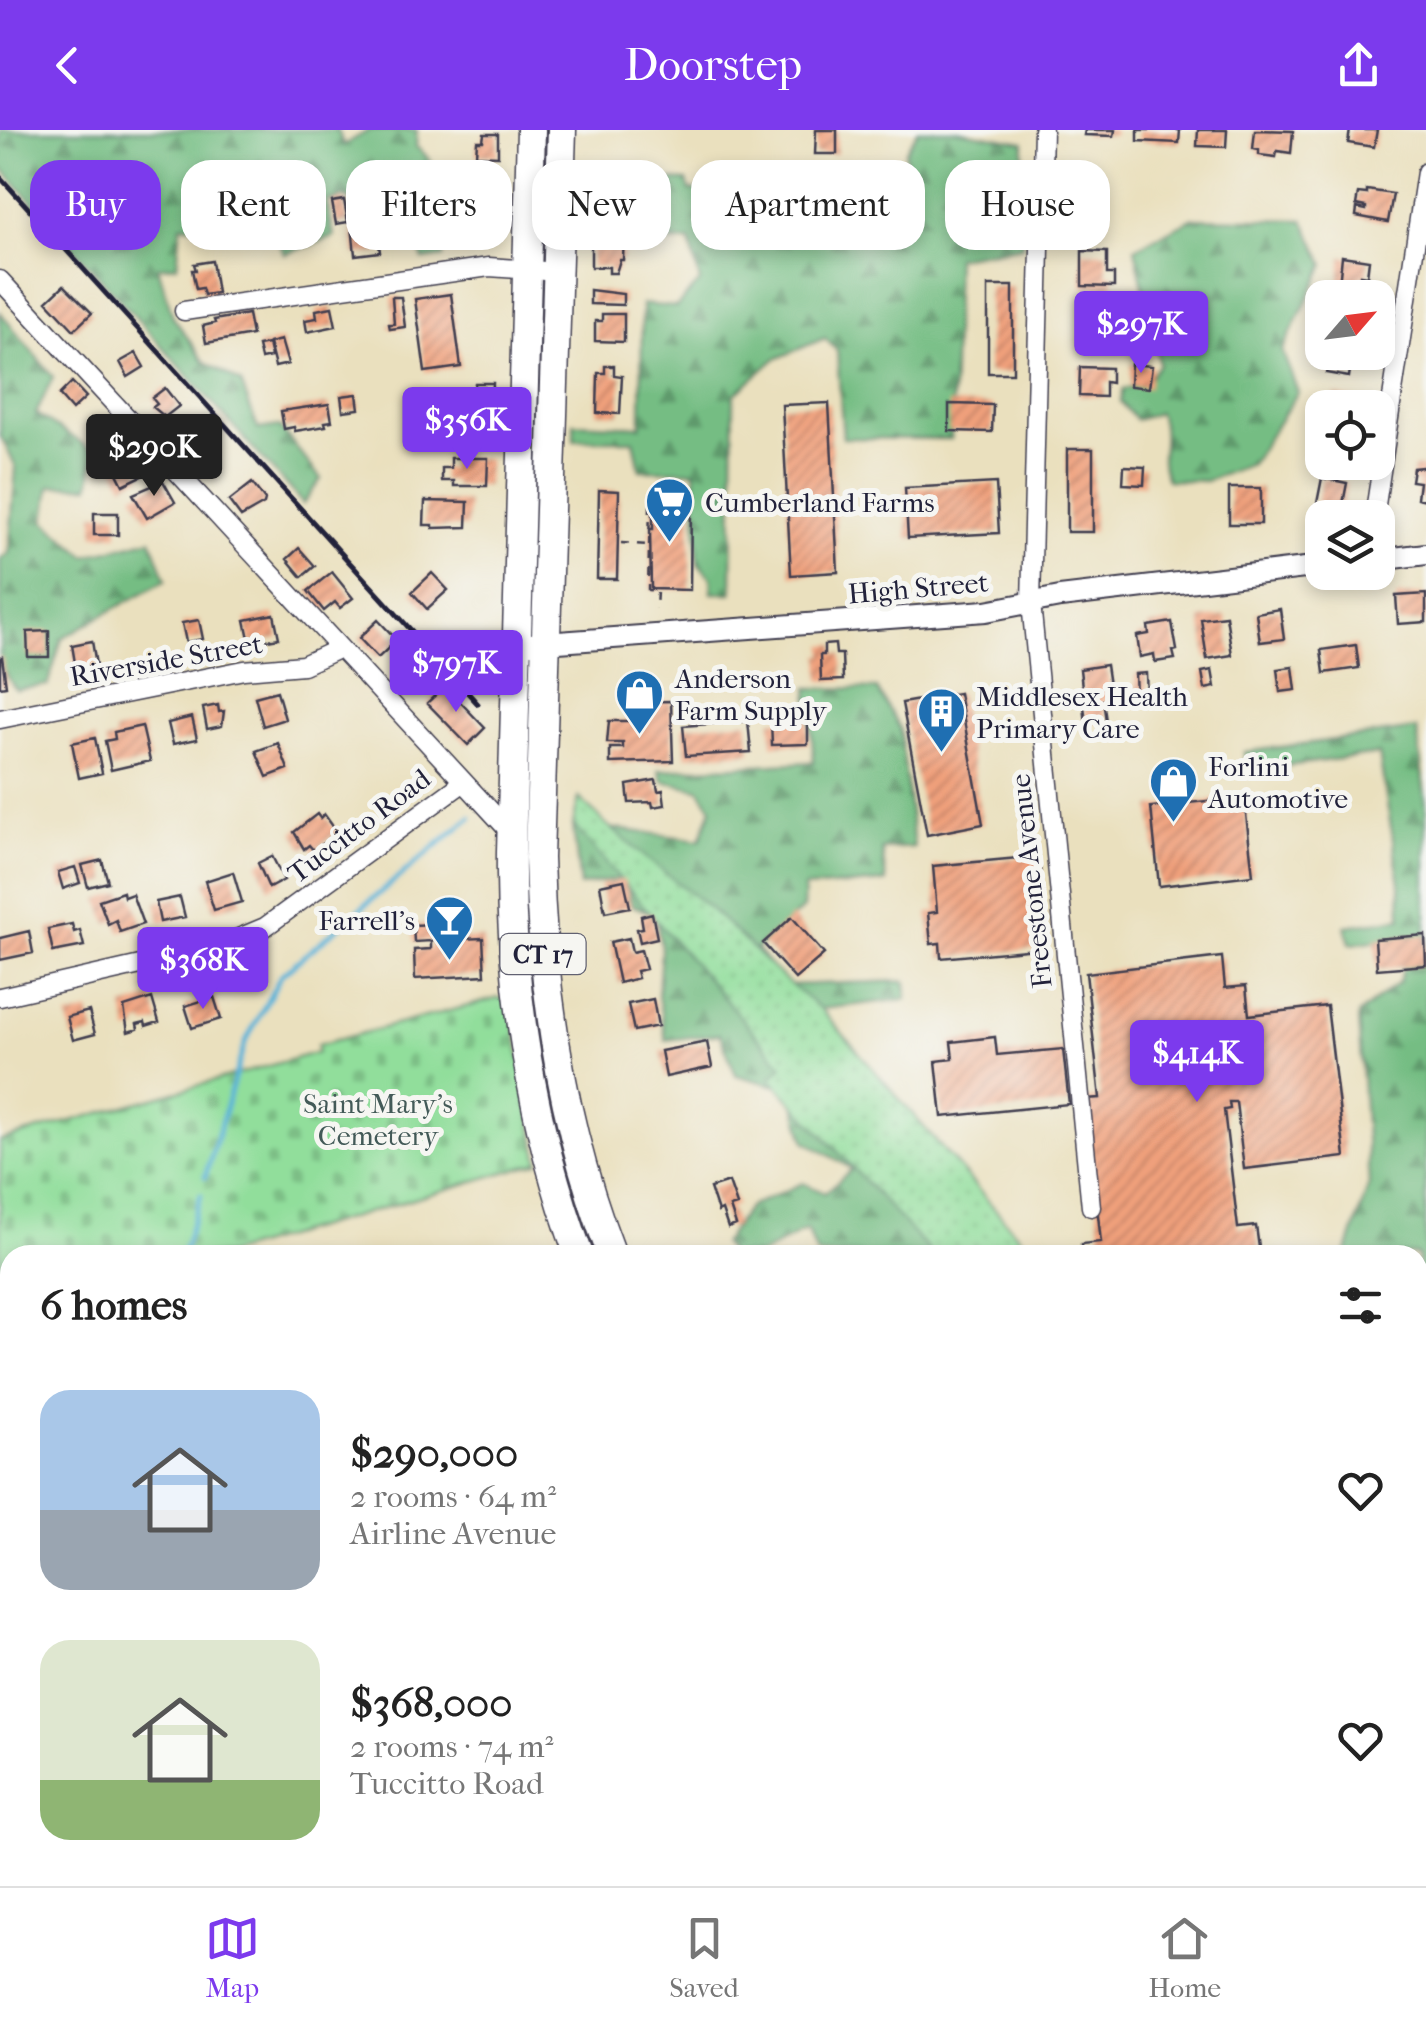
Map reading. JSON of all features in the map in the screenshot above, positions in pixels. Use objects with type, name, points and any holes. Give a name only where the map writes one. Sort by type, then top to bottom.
[{"type":"highway","name":"CT 17","points":[[532,130],[517,645],[526,833],[549,1008],[580,1158],[609,1245]]},
{"type":"highway","name":"CT 17","points":[[562,130],[546,644],[512,931],[520,1014],[546,1146],[576,1245]]},
{"type":"street","name":"Freestone Avenue","points":[[1043,130],[1031,603],[1091,1207]]},
{"type":"street","points":[[1377,500],[1426,172]]},
{"type":"street","points":[[184,310],[489,267],[558,272]]},
{"type":"street","points":[[0,280],[464,782],[526,833]]},
{"type":"street","points":[[1395,558],[1426,554]]},
{"type":"street","name":"High Street","points":[[517,645],[986,611],[1305,568]]},
{"type":"street","name":"Riverside Street","points":[[0,719],[244,670],[302,665],[340,648]]},
{"type":"street","name":"Tuccitto Road","points":[[0,997],[216,948],[265,928],[464,782]]},
{"type":"path","points":[[650,505],[648,590],[659,591],[656,609]]},
{"type":"path","points":[[621,544],[649,545]]},
{"type":"green space","points":[[0,130],[338,130],[343,145],[370,130],[417,130],[416,147],[429,160],[346,160],[346,198],[327,202],[334,237],[326,240],[326,160],[181,160],[177,265],[158,267],[173,317],[204,361],[241,383],[258,429],[279,426],[321,479],[303,504],[75,250],[161,250],[161,160],[30,160],[30,199],[0,166]]},
{"type":"green space","points":[[918,130],[955,130],[1024,142],[1024,160],[945,160],[945,250],[998,250],[956,257],[951,439],[843,438],[837,351],[825,338],[775,359],[734,395],[732,593],[712,593],[711,577],[698,564],[695,471],[640,470],[634,440],[574,440],[574,423],[641,426],[642,304],[676,307],[700,282],[692,250],[925,250],[925,160],[906,160],[905,152]]},
{"type":"green space","points":[[671,180],[687,181],[691,245],[690,241],[671,243]]},
{"type":"green space","points":[[1194,218],[1304,220],[1325,265],[1318,280],[1305,280],[1305,305],[1282,351],[1298,392],[1251,464],[1206,481],[1167,480],[1158,413],[1136,420],[1120,402],[1123,389],[1144,384],[1159,364],[1135,248]]},
{"type":"green space","points":[[420,250],[443,250],[443,257],[423,260]]},
{"type":"green space","points":[[0,312],[53,377],[36,414],[96,452],[90,486],[50,486],[45,521],[86,556],[151,539],[166,580],[62,638],[48,685],[16,690],[0,666],[0,559],[9,553],[16,467],[0,435]]},
{"type":"green space","points":[[808,688],[877,689],[900,729],[914,847],[882,849],[886,882],[804,888],[803,909],[756,949],[787,985],[906,981],[907,999],[821,1009],[1026,1245],[813,1245],[807,1229],[778,1245],[722,1244],[750,1206],[803,1183],[825,1193],[852,1169],[805,1141],[791,1090],[736,1075],[720,1034],[666,1040],[658,996],[661,949],[656,915],[632,905],[625,878],[580,886],[573,825],[579,798],[609,828],[700,840],[712,808],[699,789],[663,781],[659,770],[814,762]]},
{"type":"green space","points":[[1417,729],[1426,806],[1426,1245],[1349,1245],[1369,1184],[1358,1015],[1399,982],[1413,936],[1350,944],[1346,926],[1401,918],[1400,883],[1379,754],[1245,771],[1244,752]]},
{"type":"green space","points":[[579,798],[820,1008],[1026,1245],[924,1245],[770,1078],[783,1066],[573,825]]},
{"type":"green space","name":"Saint Mary's Cemetery","points":[[499,998],[510,1000],[539,1162],[258,1245],[0,1245],[0,1141],[318,1052],[317,1045]]},
{"type":"building","points":[[816,130],[837,130],[837,154],[815,154]]},
{"type":"building","points":[[1085,130],[1115,130],[1114,136],[1084,135]]},
{"type":"building","points":[[1138,130],[1180,130],[1179,143],[1138,141]]},
{"type":"building","points":[[1198,130],[1227,130],[1226,147],[1197,146]]},
{"type":"building","points":[[1255,130],[1293,131],[1291,153],[1277,151],[1276,157],[1259,155],[1259,150],[1253,149]]},
{"type":"building","points":[[1350,130],[1377,130],[1374,147],[1348,143]]},
{"type":"building","points":[[484,134],[498,134],[498,156],[476,155],[477,141],[483,141]]},
{"type":"building","points":[[1367,190],[1393,194],[1388,222],[1356,216],[1357,208],[1366,210],[1356,205],[1358,193],[1367,194]]},
{"type":"building","points":[[344,200],[346,222],[336,224],[332,202]]},
{"type":"building","points":[[354,250],[380,250],[380,252],[355,255]]},
{"type":"building","points":[[591,250],[623,250],[616,273],[609,273],[609,267],[591,267]]},
{"type":"building","points":[[1082,251],[1107,252],[1107,274],[1114,274],[1114,287],[1082,286]]},
{"type":"building","points":[[1342,256],[1369,260],[1367,276],[1340,280]]},
{"type":"building","points":[[212,261],[217,293],[204,295],[202,288],[196,289],[192,270],[196,270],[194,264]]},
{"type":"building","points":[[64,285],[92,313],[74,330],[47,301]]},
{"type":"building","points":[[988,286],[1013,286],[1013,373],[988,373]]},
{"type":"building","points":[[590,290],[623,294],[623,305],[590,304]]},
{"type":"building","points":[[451,294],[461,367],[425,372],[415,299]]},
{"type":"building","points":[[392,297],[401,297],[405,327],[390,329],[389,324],[394,324]]},
{"type":"building","points":[[332,307],[336,326],[307,332],[305,320],[317,318],[316,310]]},
{"type":"building","points":[[1080,308],[1104,308],[1104,332],[1111,332],[1111,344],[1080,344]]},
{"type":"building","points":[[248,314],[252,335],[206,343],[203,326]]},
{"type":"building","points":[[602,314],[624,314],[624,342],[595,341],[595,321],[602,321]]},
{"type":"building","points":[[281,340],[288,364],[275,367],[269,343]]},
{"type":"building","points":[[268,344],[271,357],[261,359],[258,346]]},
{"type":"building","points":[[136,353],[144,367],[128,377],[120,362]]},
{"type":"building","points":[[1131,364],[1152,366],[1149,388],[1130,386]]},
{"type":"building","points":[[605,366],[614,366],[614,375],[622,376],[620,414],[597,413],[598,373],[605,373]]},
{"type":"building","points":[[1080,367],[1111,368],[1111,383],[1105,382],[1105,397],[1079,396]]},
{"type":"building","points":[[1326,370],[1350,370],[1349,377]]},
{"type":"building","points":[[72,382],[86,397],[72,410],[59,395]]},
{"type":"building","points":[[475,383],[493,383],[492,407],[472,407]]},
{"type":"building","points":[[165,388],[179,406],[165,417],[153,407],[157,404],[152,398]]},
{"type":"building","points":[[357,394],[359,409],[343,411],[341,396]]},
{"type":"building","points":[[829,403],[838,572],[791,575],[782,405]]},
{"type":"building","points":[[329,404],[332,421],[325,422],[326,426],[284,429],[281,411]]},
{"type":"building","points":[[949,404],[993,405],[992,432],[949,431]]},
{"type":"building","points":[[201,426],[210,449],[192,456],[182,433]]},
{"type":"building","points":[[126,444],[142,476],[123,485],[107,454]]},
{"type":"building","points":[[1067,449],[1093,449],[1093,532],[1067,532]]},
{"type":"building","points":[[451,458],[488,458],[487,486],[454,486],[454,481],[442,481],[442,468],[451,468]]},
{"type":"building","points":[[1124,466],[1145,467],[1144,485],[1123,484]]},
{"type":"building","points":[[1413,468],[1426,468],[1426,500],[1417,498],[1419,482],[1411,481]]},
{"type":"building","points":[[1322,480],[1347,483],[1344,500],[1318,500]]},
{"type":"building","points":[[163,481],[175,502],[147,518],[133,494]]},
{"type":"building","points":[[252,483],[264,504],[241,517],[229,501]]},
{"type":"building","points":[[996,483],[999,533],[908,538],[905,488]]},
{"type":"building","points":[[1229,488],[1261,488],[1261,524],[1229,524]]},
{"type":"building","points":[[599,490],[619,491],[617,579],[597,579]]},
{"type":"building","points":[[425,501],[468,502],[467,527],[424,525]]},
{"type":"building","name":"Cumberland Farms","points":[[653,505],[691,506],[690,590],[651,589]]},
{"type":"building","points":[[94,513],[118,513],[118,535],[94,535]]},
{"type":"building","points":[[299,548],[315,566],[302,577],[287,559]]},
{"type":"building","points":[[332,572],[353,598],[340,608],[335,602],[324,611],[308,591]]},
{"type":"building","points":[[432,573],[448,590],[427,609],[412,592]]},
{"type":"building","points":[[1426,594],[1426,622],[1398,624],[1396,596]]},
{"type":"building","points":[[1280,609],[1284,639],[1260,642],[1256,613]]},
{"type":"building","points":[[274,614],[279,638],[250,643],[245,620]]},
{"type":"building","points":[[1226,616],[1232,655],[1207,659],[1201,619]]},
{"type":"building","points":[[199,620],[203,639],[186,642],[182,623]]},
{"type":"building","points":[[378,620],[397,640],[378,658],[359,638]]},
{"type":"building","points":[[1172,622],[1175,659],[1155,662],[1154,654],[1140,657],[1137,636],[1149,634],[1148,626]]},
{"type":"building","points":[[49,631],[49,657],[28,657],[27,632]]},
{"type":"building","points":[[92,641],[96,665],[76,669],[72,645]]},
{"type":"building","points":[[835,644],[836,654],[842,654],[843,680],[821,681],[820,655],[824,655],[824,645]]},
{"type":"building","points":[[1356,645],[1359,668],[1324,673],[1321,650]]},
{"type":"building","points":[[0,658],[6,686],[0,687]]},
{"type":"building","points":[[1106,665],[1111,699],[1103,700],[1106,721],[1086,724],[1080,669]]},
{"type":"building","points":[[1293,667],[1296,690],[1280,692],[1277,669]]},
{"type":"building","points":[[1212,670],[1215,687],[1205,689],[1202,672]]},
{"type":"building","points":[[1146,673],[1147,695],[1136,696],[1135,674]]},
{"type":"building","points":[[445,686],[485,728],[468,745],[427,703]]},
{"type":"building","points":[[277,691],[285,719],[263,726],[255,697]]},
{"type":"building","name":"Middlesex Health Primary Care","points":[[959,693],[983,824],[927,835],[902,703]]},
{"type":"building","name":"Anderson Farm Supply","points":[[671,701],[673,761],[610,763],[610,748],[623,748],[623,743],[607,743],[609,721],[632,721],[632,702]]},
{"type":"building","points":[[218,705],[219,712],[224,711],[222,726],[207,729],[203,708]]},
{"type":"building","points":[[192,717],[197,739],[173,744],[168,723]]},
{"type":"building","points":[[771,720],[808,720],[808,744],[772,745]]},
{"type":"building","points":[[748,721],[751,752],[686,756],[683,726]]},
{"type":"building","points":[[142,726],[150,761],[111,770],[105,741],[115,739],[114,732]]},
{"type":"building","points":[[95,738],[102,773],[79,778],[72,743]]},
{"type":"building","points":[[278,743],[288,769],[267,777],[256,751]]},
{"type":"building","points":[[656,780],[658,791],[663,790],[665,805],[629,803],[627,785]]},
{"type":"building","points":[[1244,797],[1253,875],[1159,886],[1151,807]]},
{"type":"building","points":[[317,814],[320,818],[324,814],[337,832],[314,851],[309,845],[304,849],[294,832]]},
{"type":"building","points":[[272,856],[284,880],[269,888],[258,863]]},
{"type":"building","points":[[1039,856],[1047,948],[941,958],[940,943],[931,944],[928,913],[937,912],[933,866]]},
{"type":"building","points":[[102,860],[108,882],[88,887],[82,865]]},
{"type":"building","points":[[75,867],[80,883],[63,889],[58,872]]},
{"type":"building","points":[[233,872],[242,902],[214,910],[205,881]]},
{"type":"building","points":[[624,880],[630,907],[605,912],[600,885]]},
{"type":"building","points":[[123,892],[124,897],[132,894],[143,924],[120,932],[116,920],[108,924],[99,900]]},
{"type":"building","points":[[180,897],[185,917],[160,922],[156,902]]},
{"type":"building","points":[[652,913],[657,938],[640,942],[637,929],[643,928],[641,916]]},
{"type":"building","points":[[792,917],[824,954],[795,979],[763,943]]},
{"type":"building","name":"Farrell's","points":[[459,923],[460,939],[483,938],[485,975],[415,979],[414,950],[431,949],[431,941],[414,942],[413,925]]},
{"type":"building","points":[[72,924],[74,932],[80,930],[84,946],[53,952],[48,929]]},
{"type":"building","points":[[29,931],[33,953],[0,960],[0,938]]},
{"type":"building","points":[[1425,935],[1426,965],[1377,969],[1375,939]]},
{"type":"building","points":[[629,938],[632,952],[641,950],[646,969],[636,971],[638,978],[619,983],[610,942]]},
{"type":"building","points":[[1222,957],[1225,988],[1246,986],[1249,1015],[1327,1006],[1345,1157],[1244,1169],[1236,1102],[1229,1102],[1230,1109],[1224,1110],[1238,1228],[1256,1226],[1259,1245],[1081,1245],[1101,1242],[1085,1099],[1100,1098],[1086,973]]},
{"type":"building","points":[[214,997],[221,1019],[192,1028],[185,1006]]},
{"type":"building","points":[[152,998],[159,1022],[137,1024],[138,1029],[128,1032],[124,1007]]},
{"type":"building","points":[[653,999],[658,1026],[634,1031],[628,1004]]},
{"type":"building","points":[[89,1011],[95,1034],[73,1040],[67,1017]]},
{"type":"building","points":[[995,1037],[997,1055],[1063,1049],[1069,1104],[942,1117],[936,1061],[953,1059],[951,1042]]},
{"type":"building","points":[[707,1042],[712,1067],[666,1077],[661,1051]]},
{"type":"building","points":[[729,1182],[737,1205],[730,1207],[736,1225],[728,1228],[710,1188]]},
{"type":"waterway","points":[[205,1177],[245,1043],[281,975],[471,817]]},
{"type":"waterway","points":[[185,1245],[201,1195]]},
{"type":"railway","points":[[0,177],[478,704]]},
{"type":"place","name":"Cumberland Farms","points":[[670,544]]},
{"type":"place","name":"Anderson Farm Supply","points":[[640,736]]},
{"type":"place","name":"Middlesex Health Primary Care","points":[[941,754]]},
{"type":"place","name":"Forlini Automotive","points":[[1173,824]]},
{"type":"place","name":"Farrell's","points":[[450,962]]}]
